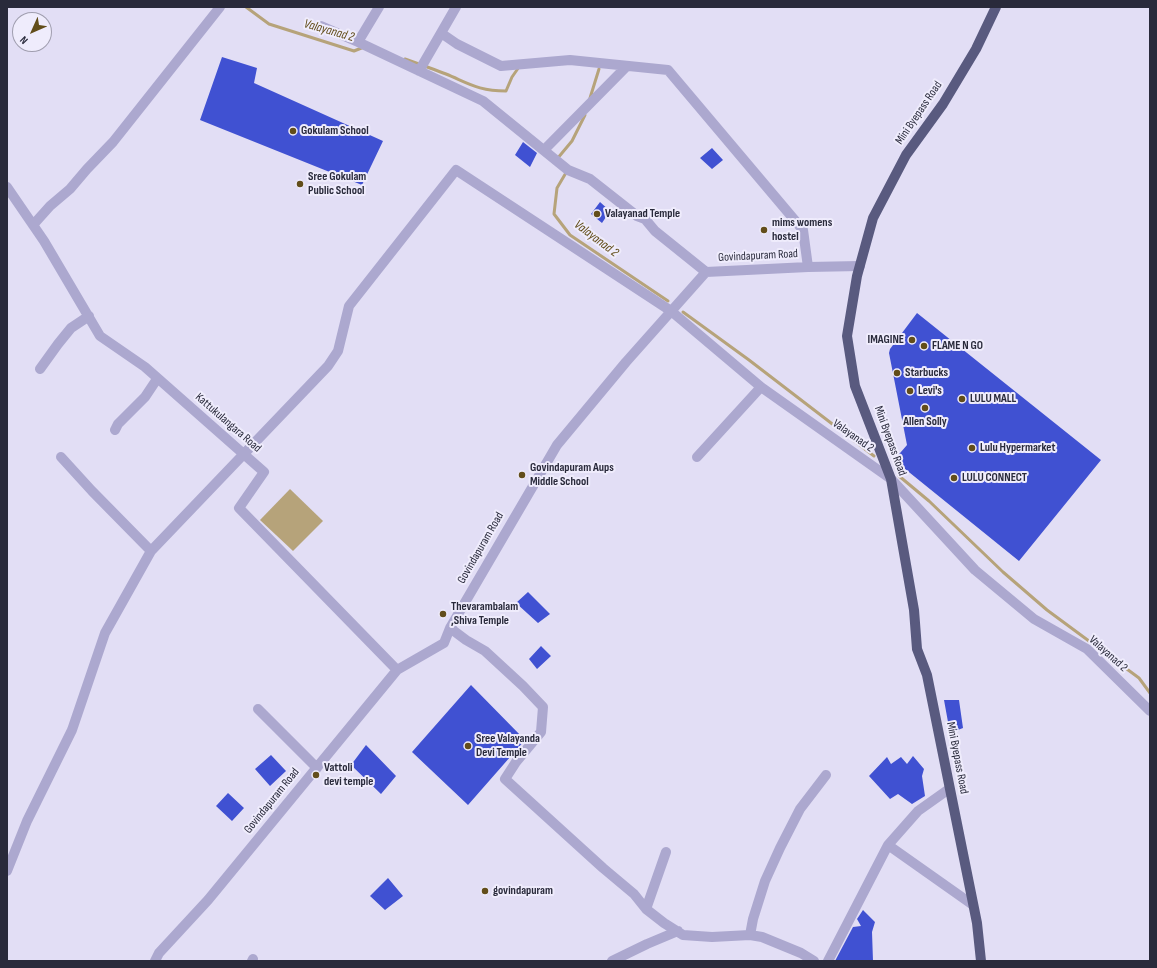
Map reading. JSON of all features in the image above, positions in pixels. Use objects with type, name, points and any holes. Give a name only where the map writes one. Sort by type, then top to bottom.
[{"type":"main road","name":"Mini Byepass Road","points":[[981,961],[977,923],[927,675],[917,649],[914,610],[891,479],[855,386],[848,336],[857,276],[873,218],[906,155],[943,104],[972,56],[996,7]]},
{"type":"street","points":[[33,225],[50,206],[70,189],[113,142],[220,7]]},
{"type":"street","points":[[358,42],[379,7]]},
{"type":"street","points":[[419,71],[456,7]]},
{"type":"street","points":[[321,26],[483,101],[568,170],[590,180],[637,216],[644,219],[655,231],[706,272]]},
{"type":"street","points":[[441,33],[457,44],[501,66],[570,60],[668,70],[803,230],[808,267]]},
{"type":"street","points":[[544,150],[627,66]]},
{"type":"street","name":"Valayanad 2","points":[[243,455],[262,433],[328,366],[338,351],[349,306],[456,170],[671,311],[761,387],[891,479],[975,570],[1034,619],[1087,649],[1150,711]]},
{"type":"street","name":"Kattukulangara Road","points":[[7,187],[44,241],[100,336],[144,367],[264,472],[239,508],[397,670]]},
{"type":"street","name":"Govindapuram Road","points":[[155,961],[159,954],[208,900],[397,670],[444,643],[450,628],[557,445],[626,362],[706,272],[860,266]]},
{"type":"street","points":[[40,369],[71,328],[89,316]]},
{"type":"street","points":[[115,430],[118,424],[145,397],[158,379]]},
{"type":"street","points":[[697,457],[761,387]]},
{"type":"street","points":[[7,872],[26,821],[72,730],[105,633],[151,551],[243,455]]},
{"type":"street","points":[[61,457],[151,551]]},
{"type":"street","points":[[450,628],[466,640],[485,651],[523,686],[543,707],[541,732],[516,762],[505,780],[634,894],[646,909],[682,935],[712,937],[750,935],[762,937],[801,953],[814,961]]},
{"type":"street","points":[[258,709],[317,768]]},
{"type":"street","points":[[750,935],[753,919],[765,881],[780,848],[800,809],[826,775]]},
{"type":"street","points":[[828,961],[888,845],[918,811],[949,789]]},
{"type":"street","points":[[888,845],[973,905]]},
{"type":"street","points":[[646,909],[666,852]]},
{"type":"street","points":[[612,961],[646,944],[678,931]]},
{"type":"shaded area","points":[[290,489],[323,521],[293,551],[260,520]]},
{"type":"building","name":"Gokulam School","points":[[222,57],[257,68],[254,83],[383,141],[362,185],[200,120]]},
{"type":"building","points":[[523,142],[537,153],[530,167],[515,155]]},
{"type":"building","points":[[712,148],[723,160],[712,169],[700,158]]},
{"type":"building","points":[[600,202],[610,211],[602,223],[591,214]]},
{"type":"building","name":"LULU MALL","points":[[917,313],[1101,460],[1019,561],[894,460],[907,445],[889,353],[890,349]]},
{"type":"building","points":[[528,592],[550,614],[538,623],[516,603]]},
{"type":"building","points":[[541,646],[551,656],[537,669],[529,659]]},
{"type":"building","name":"Sree Valayanda Devi Temple","points":[[471,685],[525,740],[468,805],[412,752]]},
{"type":"building","points":[[944,700],[959,700],[963,728],[950,733]]},
{"type":"building","points":[[366,745],[396,776],[381,794],[351,765]]},
{"type":"building","points":[[271,755],[286,771],[270,786],[255,769]]},
{"type":"building","points":[[913,756],[924,769],[922,776],[925,796],[912,804],[898,794],[890,799],[869,776],[887,757],[891,764],[901,757],[907,764]]},
{"type":"building","points":[[228,793],[244,808],[232,821],[216,806]]},
{"type":"building","points":[[388,878],[403,896],[385,910],[370,896]]},
{"type":"building","points":[[863,910],[875,922],[872,932],[873,961],[835,961],[853,927],[861,926],[857,919]]},
{"type":"waterway","name":"Valayanad 2","points":[[246,7],[269,24],[354,51],[364,47]]},
{"type":"waterway","name":"Valayanad 2","points":[[405,59],[475,86],[497,91],[506,91],[512,77],[519,67]]},
{"type":"waterway","name":"Valayanad 2","points":[[590,98],[599,69]]},
{"type":"waterway","name":"Valayanad 2","points":[[557,159],[572,141],[585,115]]},
{"type":"waterway","name":"Valayanad 2","points":[[567,171],[557,188],[554,214],[570,235],[668,301]]},
{"type":"waterway","points":[[683,312],[749,360],[874,456]]},
{"type":"waterway","points":[[899,476],[929,501],[1003,572],[1047,610],[1139,678],[1150,693]]},
{"type":"place","name":"Gokulam School","points":[[293,131]]},
{"type":"place","name":"Sree Gokulam Public School","points":[[300,184]]},
{"type":"place","name":"Valayanad Temple","points":[[597,214]]},
{"type":"place","name":"mims womens hostel","points":[[764,230]]},
{"type":"place","name":"IMAGINE","points":[[912,340]]},
{"type":"place","name":"FLAME N GO","points":[[924,346]]},
{"type":"place","name":"Starbucks","points":[[897,373]]},
{"type":"place","name":"Levi's","points":[[910,391]]},
{"type":"place","name":"LULU MALL","points":[[962,399]]},
{"type":"place","name":"Allen Solly","points":[[925,408]]},
{"type":"place","name":"Lulu Hypermarket","points":[[972,448]]},
{"type":"place","name":"Govindapuram Aups Middle School","points":[[522,475]]},
{"type":"place","name":"LULU CONNECT","points":[[954,478]]},
{"type":"place","name":"Thevarambalam ,Shiva Temple","points":[[443,614]]},
{"type":"place","name":"Sree Valayanda Devi Temple","points":[[468,746]]},
{"type":"place","name":"Vattoli devi temple","points":[[316,775]]},
{"type":"place","name":"govindapuram","points":[[485,891]]}]
